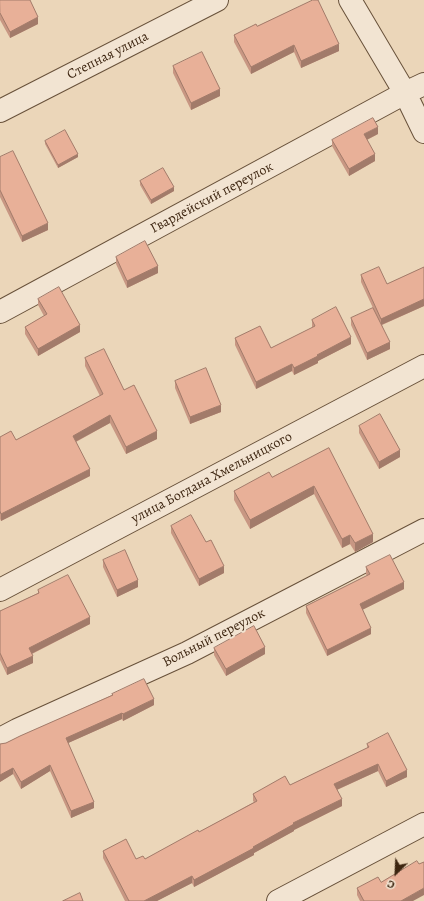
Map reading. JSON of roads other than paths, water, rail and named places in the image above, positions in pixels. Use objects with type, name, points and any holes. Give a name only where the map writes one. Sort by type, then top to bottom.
[{"type":"street","name":"Степная улица","points":[[0,111],[217,0]]},
{"type":"street","points":[[350,0],[405,93],[424,132]]},
{"type":"street","name":"Гвардейский переулок","points":[[0,312],[424,84]]},
{"type":"street","name":"улица Богдана Хмельницкого","points":[[0,590],[424,366]]},
{"type":"street","name":"Вольный переулок","points":[[0,739],[187,653],[424,530]]},
{"type":"street","points":[[278,901],[424,824]]}]
